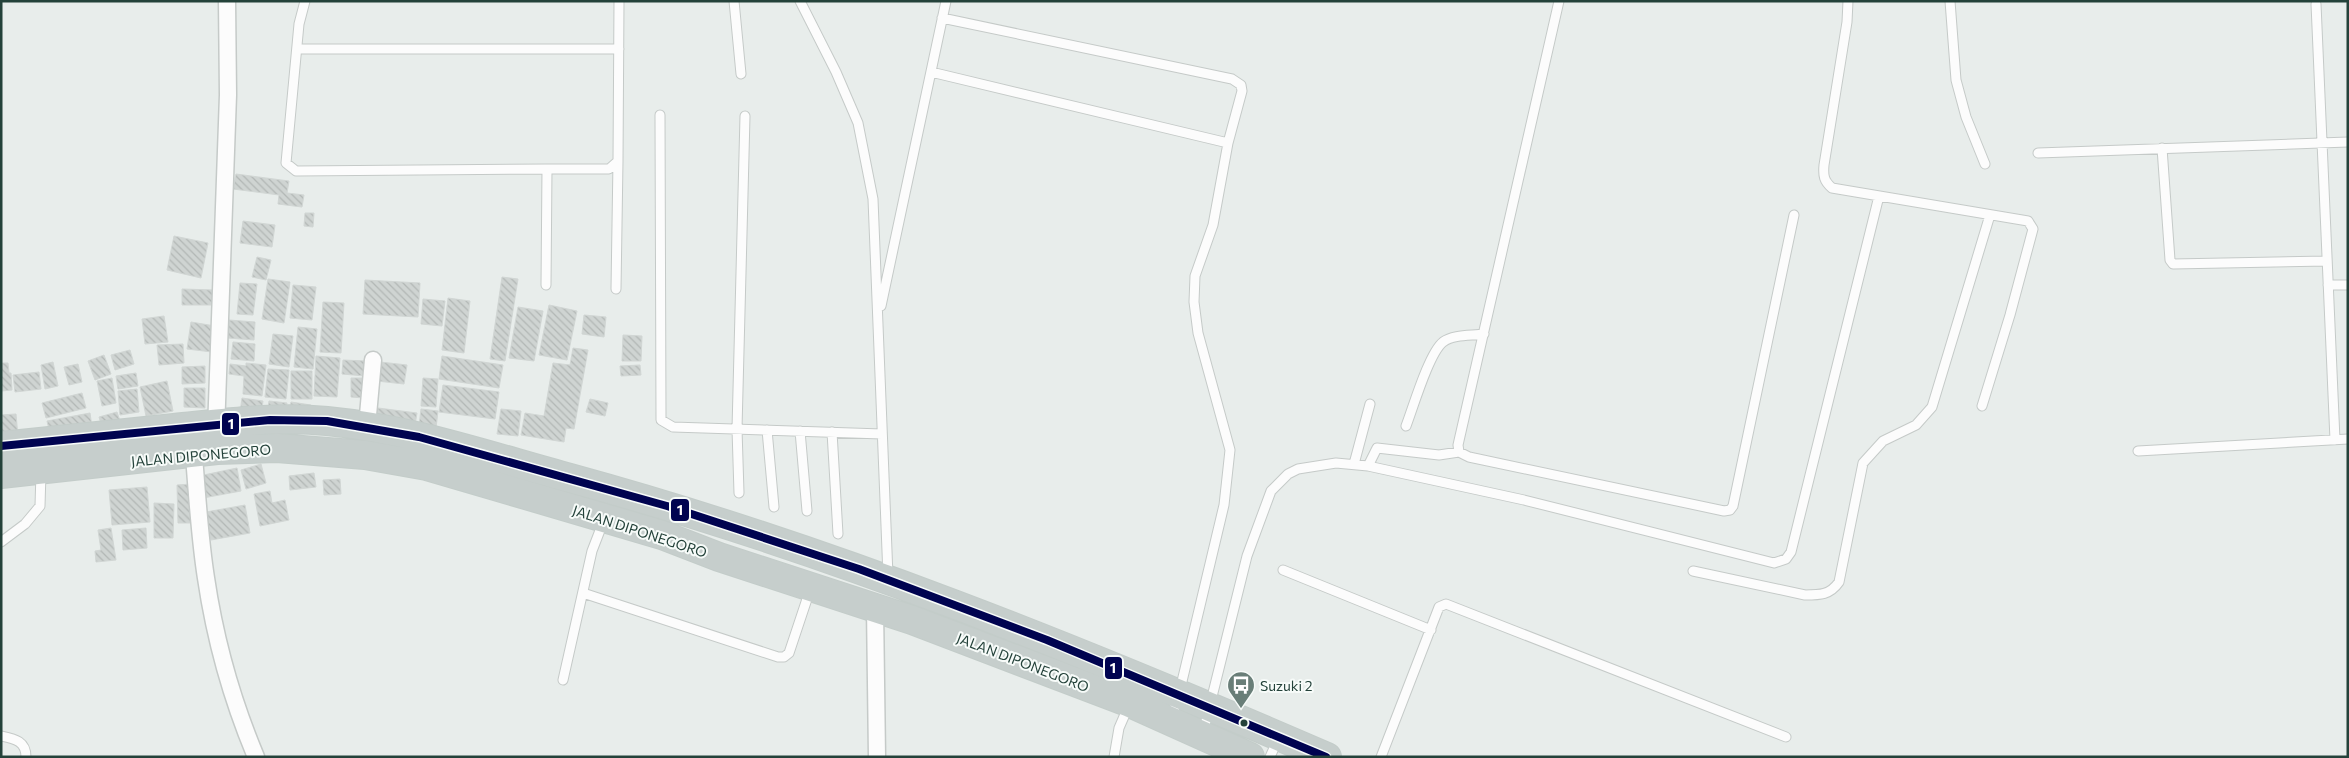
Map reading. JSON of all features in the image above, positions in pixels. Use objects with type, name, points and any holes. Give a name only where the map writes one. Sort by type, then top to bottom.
[{"type":"highway","name":"JALAN DIPONEGORO","points":[[1,446],[204,425],[292,419],[368,426],[452,443],[674,507],[984,614],[1211,706],[1274,746],[1327,757]]},
{"type":"highway","name":"JALAN DIPONEGORO","points":[[1,474],[206,452],[276,448],[365,455],[427,466],[662,535],[719,557],[876,608],[1020,659],[1130,703],[1250,757]]},
{"type":"highway","points":[[662,535],[674,507]]},
{"type":"street","points":[[227,1],[228,95],[204,425],[206,452],[206,578],[216,632],[236,706],[256,757]]},
{"type":"street","points":[[368,426],[373,360]]},
{"type":"street","points":[[204,425],[206,452]]},
{"type":"street","points":[[876,608],[877,757]]},
{"type":"lane","points":[[305,1],[299,24],[286,163],[296,171],[609,169],[618,161]]},
{"type":"lane","points":[[616,289],[619,1]]},
{"type":"lane","points":[[734,1],[740,74]]},
{"type":"lane","points":[[800,1],[836,72],[860,131],[874,199],[886,558],[889,580]]},
{"type":"lane","points":[[878,321],[946,1]]},
{"type":"lane","points":[[1460,452],[1458,444],[1560,1]]},
{"type":"lane","points":[[1848,1],[1847,22],[1823,175],[1826,182],[1832,188],[2028,221],[2033,229],[2010,315],[1982,406]]},
{"type":"lane","points":[[1950,1],[1956,80],[1966,117],[1985,164]]},
{"type":"lane","points":[[2316,4],[2335,440]]},
{"type":"lane","points":[[942,18],[1232,79],[1241,85],[1242,91],[1228,143],[1213,226],[1195,276],[1194,302],[1198,333],[1230,450],[1224,505],[1179,694],[1170,721]]},
{"type":"lane","points":[[297,48],[619,49]]},
{"type":"lane","points":[[931,72],[1228,143]]},
{"type":"lane","points":[[660,115],[662,420],[673,427],[882,434]]},
{"type":"lane","points":[[740,493],[738,429],[745,116]]},
{"type":"lane","points":[[2038,153],[2348,142]]},
{"type":"lane","points":[[2162,148],[2170,260],[2173,264],[2327,261]]},
{"type":"lane","points":[[546,285],[547,169]]},
{"type":"lane","points":[[1202,735],[1211,706],[1247,556],[1271,491],[1288,474],[1298,469],[1336,463],[1368,466],[1524,500],[1774,563],[1786,559],[1791,552],[1794,542],[1879,196]]},
{"type":"lane","points":[[1368,466],[1376,448],[1439,456],[1460,452],[1469,457],[1724,512],[1730,510],[1733,506],[1794,215]]},
{"type":"lane","points":[[1692,571],[1805,595],[1824,594],[1833,591],[1839,582],[1862,463],[1883,442],[1916,425],[1932,407],[1990,215]]},
{"type":"lane","points":[[2328,285],[2348,285]]},
{"type":"lane","points":[[1406,426],[1433,357],[1442,342],[1454,337],[1484,334]]},
{"type":"lane","points":[[1354,464],[1370,404]]},
{"type":"lane","points":[[768,430],[774,507]]},
{"type":"lane","points":[[800,431],[807,511]]},
{"type":"lane","points":[[832,432],[838,534]]},
{"type":"lane","points":[[2138,451],[2348,439]]},
{"type":"lane","points":[[1,542],[25,524],[40,506],[42,470]]},
{"type":"lane","points":[[563,680],[592,551],[604,519]]},
{"type":"lane","points":[[1283,570],[1431,630]]},
{"type":"lane","points":[[583,593],[778,658],[784,657],[789,653],[812,586]]},
{"type":"lane","points":[[1381,757],[1441,605],[1448,604],[1786,737]]},
{"type":"lane","points":[[1114,757],[1119,728],[1130,703]]},
{"type":"lane","points":[[1,736],[15,739],[22,743],[26,749],[26,757]]},
{"type":"building","points":[[236,174],[289,181],[287,193],[304,195],[302,207],[278,204],[279,195],[233,189]]},
{"type":"building","points":[[305,213],[314,213],[313,227],[304,226]]},
{"type":"building","points":[[243,221],[275,225],[272,247],[240,243]]},
{"type":"building","points":[[174,236],[208,243],[201,278],[167,270]]},
{"type":"building","points":[[257,257],[271,260],[266,280],[252,277]]},
{"type":"building","points":[[502,277],[518,279],[505,361],[490,359]]},
{"type":"building","points":[[268,279],[290,282],[284,323],[262,319]]},
{"type":"building","points":[[365,280],[420,283],[418,317],[363,314]]},
{"type":"building","points":[[240,283],[257,284],[253,315],[237,314]]},
{"type":"building","points":[[293,285],[316,287],[312,320],[290,318]]},
{"type":"building","points":[[182,289],[214,290],[214,305],[182,305]]},
{"type":"building","points":[[448,298],[470,301],[464,353],[442,350]]},
{"type":"building","points":[[423,299],[445,301],[442,326],[421,324]]},
{"type":"building","points":[[323,302],[344,303],[341,353],[320,352]]},
{"type":"building","points":[[549,305],[577,311],[567,360],[539,355]]},
{"type":"building","points":[[518,307],[543,311],[534,361],[509,358]]},
{"type":"building","points":[[584,315],[606,317],[604,337],[582,334]]},
{"type":"building","points":[[164,316],[168,342],[145,344],[142,319]]},
{"type":"building","points":[[229,320],[255,322],[254,340],[228,338]]},
{"type":"building","points":[[191,322],[215,326],[212,352],[187,349]]},
{"type":"building","points":[[298,327],[317,329],[313,369],[294,367]]},
{"type":"building","points":[[273,334],[293,336],[289,367],[269,364]]},
{"type":"building","points":[[623,335],[642,336],[641,361],[622,361]]},
{"type":"building","points":[[233,342],[255,344],[254,361],[231,359]]},
{"type":"building","points":[[183,344],[184,363],[159,365],[157,345]]},
{"type":"building","points":[[573,348],[588,350],[574,429],[566,428],[564,442],[521,435],[525,413],[544,416],[553,363],[570,365]]},
{"type":"building","points":[[130,350],[134,364],[115,370],[111,355]]},
{"type":"building","points":[[104,355],[111,374],[95,380],[88,361]]},
{"type":"building","points":[[316,356],[340,358],[337,397],[314,396]]},
{"type":"building","points":[[442,356],[503,365],[499,388],[439,379]]},
{"type":"building","points":[[343,360],[366,361],[365,376],[342,374]]},
{"type":"building","points":[[53,362],[58,386],[45,389],[41,365]]},
{"type":"building","points":[[380,362],[407,365],[404,384],[377,381]]},
{"type":"building","points":[[1,363],[8,363],[9,373],[11,373],[12,390],[1,391]]},
{"type":"building","points":[[246,363],[266,365],[262,396],[243,394],[244,376],[229,374],[230,364],[246,366]]},
{"type":"building","points":[[78,364],[82,382],[69,385],[64,367]]},
{"type":"building","points":[[640,365],[641,375],[621,376],[620,366]]},
{"type":"building","points":[[205,366],[205,383],[182,384],[182,367]]},
{"type":"building","points":[[268,369],[289,370],[286,399],[265,397]]},
{"type":"building","points":[[291,371],[312,371],[312,399],[291,399]]},
{"type":"building","points":[[39,372],[41,389],[15,392],[13,375]]},
{"type":"building","points":[[136,373],[138,386],[118,389],[116,376]]},
{"type":"building","points":[[112,378],[116,403],[102,406],[97,381]]},
{"type":"building","points":[[351,378],[365,378],[364,398],[351,397]]},
{"type":"building","points":[[423,378],[438,379],[436,407],[421,406]]},
{"type":"building","points":[[167,381],[173,411],[146,416],[140,387]]},
{"type":"building","points":[[443,385],[499,392],[495,419],[439,412]]},
{"type":"building","points":[[184,388],[205,388],[205,408],[184,407]]},
{"type":"building","points":[[137,389],[139,412],[120,415],[118,391]]},
{"type":"building","points":[[82,393],[86,408],[46,418],[42,403]]},
{"type":"building","points":[[242,398],[263,401],[261,415],[240,413]]},
{"type":"building","points":[[590,399],[608,403],[605,416],[586,412]]},
{"type":"building","points":[[269,401],[287,403],[285,417],[267,415]]},
{"type":"building","points":[[291,402],[311,405],[309,417],[289,414]]},
{"type":"building","points":[[378,408],[417,413],[414,431],[375,425]]},
{"type":"building","points":[[421,409],[438,411],[436,428],[419,426]]},
{"type":"building","points":[[501,409],[521,411],[518,436],[497,434]]},
{"type":"building","points":[[117,412],[121,424],[103,430],[99,417]]},
{"type":"building","points":[[90,413],[92,427],[50,434],[47,421]]},
{"type":"building","points":[[16,414],[18,437],[1,438],[1,415]]},
{"type":"building","points":[[261,464],[266,483],[246,489],[241,470]]},
{"type":"building","points":[[237,468],[241,491],[203,498],[199,476]]},
{"type":"building","points":[[314,473],[316,487],[290,490],[289,476]]},
{"type":"building","points":[[340,479],[341,494],[324,495],[323,480]]},
{"type":"building","points":[[192,484],[193,523],[178,523],[177,485]]},
{"type":"building","points":[[147,487],[150,522],[112,525],[109,490]]},
{"type":"building","points":[[270,491],[272,503],[285,500],[289,520],[260,526],[254,494]]},
{"type":"building","points":[[154,503],[174,504],[173,538],[154,538]]},
{"type":"building","points":[[245,505],[250,533],[211,540],[206,512]]},
{"type":"building","points":[[111,528],[116,560],[96,562],[95,551],[101,550],[98,530]]},
{"type":"building","points":[[146,528],[147,548],[123,550],[122,530]]},
{"type":"transit line","name":"1","points":[[1,446],[270,420],[327,421],[419,437],[667,506],[859,569],[1047,640],[1326,757]]},
{"type":"place","name":"Suzuki 2","points":[[1241,709]]}]
